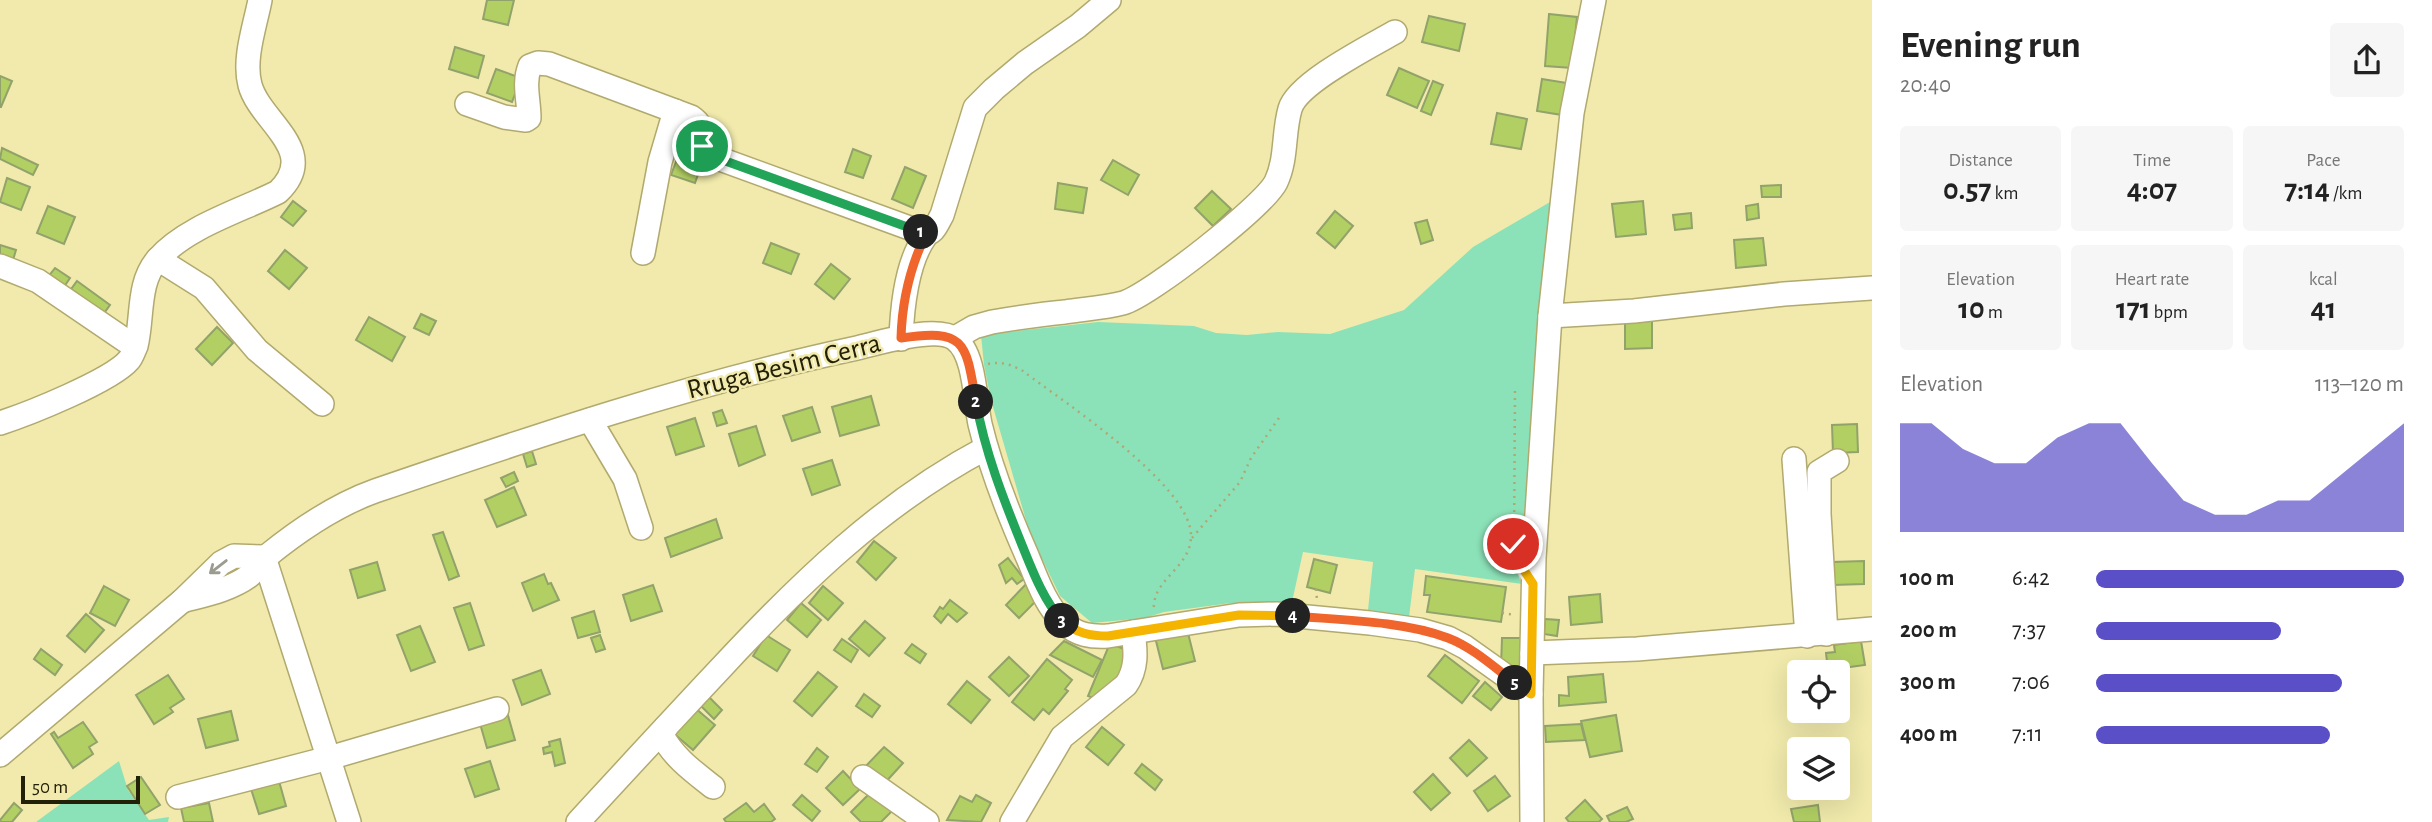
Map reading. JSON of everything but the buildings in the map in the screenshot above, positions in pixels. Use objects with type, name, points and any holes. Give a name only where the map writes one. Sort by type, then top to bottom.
[{"type":"street","points":[[0,423],[100,379],[130,359],[135,347],[146,283],[150,269],[158,258],[184,237],[278,192],[287,183],[292,173],[291,148],[256,101],[250,84],[250,50],[260,0]]},
{"type":"street","points":[[901,338],[901,318],[918,250],[926,234],[934,229],[942,215],[975,108],[1025,63],[1078,26],[1109,0]]},
{"type":"street","points":[[1532,822],[1531,694],[1535,531],[1550,316],[1570,127],[1594,0]]},
{"type":"street","points":[[1395,32],[1353,56],[1306,88],[1293,101],[1282,166],[1276,183],[1234,226],[1146,292],[1126,303],[992,322],[974,327],[955,338],[969,359],[986,448],[1025,553],[1054,612],[1070,627],[1091,636],[1239,615],[1276,614],[1420,630],[1448,638],[1465,647],[1531,694]]},
{"type":"street","points":[[467,104],[504,117],[526,120],[529,118],[527,74],[530,66],[538,63],[549,64],[676,111],[698,122],[702,130],[702,146],[709,155],[926,234]]},
{"type":"street","points":[[643,253],[660,162],[676,111]]},
{"type":"street","points":[[158,258],[204,288],[257,350],[322,404]]},
{"type":"street","points":[[0,266],[38,281],[135,347]]},
{"type":"street","points":[[1550,316],[1633,311],[1784,294],[1872,288]]},
{"type":"street","name":"Rruga Besim Cerra","points":[[0,755],[182,601],[227,587],[248,577],[264,557],[353,499],[590,420],[750,372],[901,338],[941,334],[955,338]]},
{"type":"street","points":[[590,420],[625,479],[641,528]]},
{"type":"street","points":[[578,822],[785,600],[828,559],[890,509],[953,466],[986,448]]},
{"type":"street","points":[[1794,459],[1816,635]]},
{"type":"street","points":[[1816,635],[1819,472],[1837,461]]},
{"type":"street","points":[[264,557],[349,822]]},
{"type":"street","points":[[1532,653],[1637,649],[1872,629]]},
{"type":"street","points":[[1012,822],[1062,737],[1126,685],[1133,674],[1136,648],[1144,630]]},
{"type":"street","points":[[178,797],[329,758],[497,709]]},
{"type":"street","points":[[666,727],[662,735],[668,746],[713,787]]},
{"type":"street","points":[[863,777],[927,822]]},
{"type":"path","points":[[970,367],[996,362],[1012,365],[1109,436],[1170,489],[1187,517],[1192,538]]},
{"type":"path","points":[[1515,387],[1515,551]]},
{"type":"path","points":[[1144,630],[1156,595],[1179,567],[1192,538],[1240,482],[1251,458],[1281,415]]},
{"type":"path","points":[[1316,589],[1318,603]]},
{"type":"path","points":[[1502,613],[1520,616]]},
{"type":"green space","points":[[1562,195],[1534,558],[1511,558],[1522,584],[1415,569],[1409,617],[1368,610],[1373,562],[1303,552],[1292,602],[1231,603],[1164,612],[1145,618],[1092,623],[1060,596],[1030,534],[991,400],[981,335],[1098,322],[1194,326],[1216,333],[1247,335],[1278,332],[1330,334],[1404,310],[1473,247]]},
{"type":"green space","points":[[119,761],[128,790],[149,820],[169,817],[168,822],[36,822]]},
{"type":"route","points":[[702,146],[709,155],[926,234],[908,282],[901,318],[901,338],[941,334],[955,338],[962,347],[969,359],[986,448],[1012,519],[1054,612],[1076,631],[1091,636],[1108,636],[1239,615],[1276,614],[1370,623],[1420,630],[1448,638],[1531,694],[1533,584],[1516,558],[1513,544]]}]
